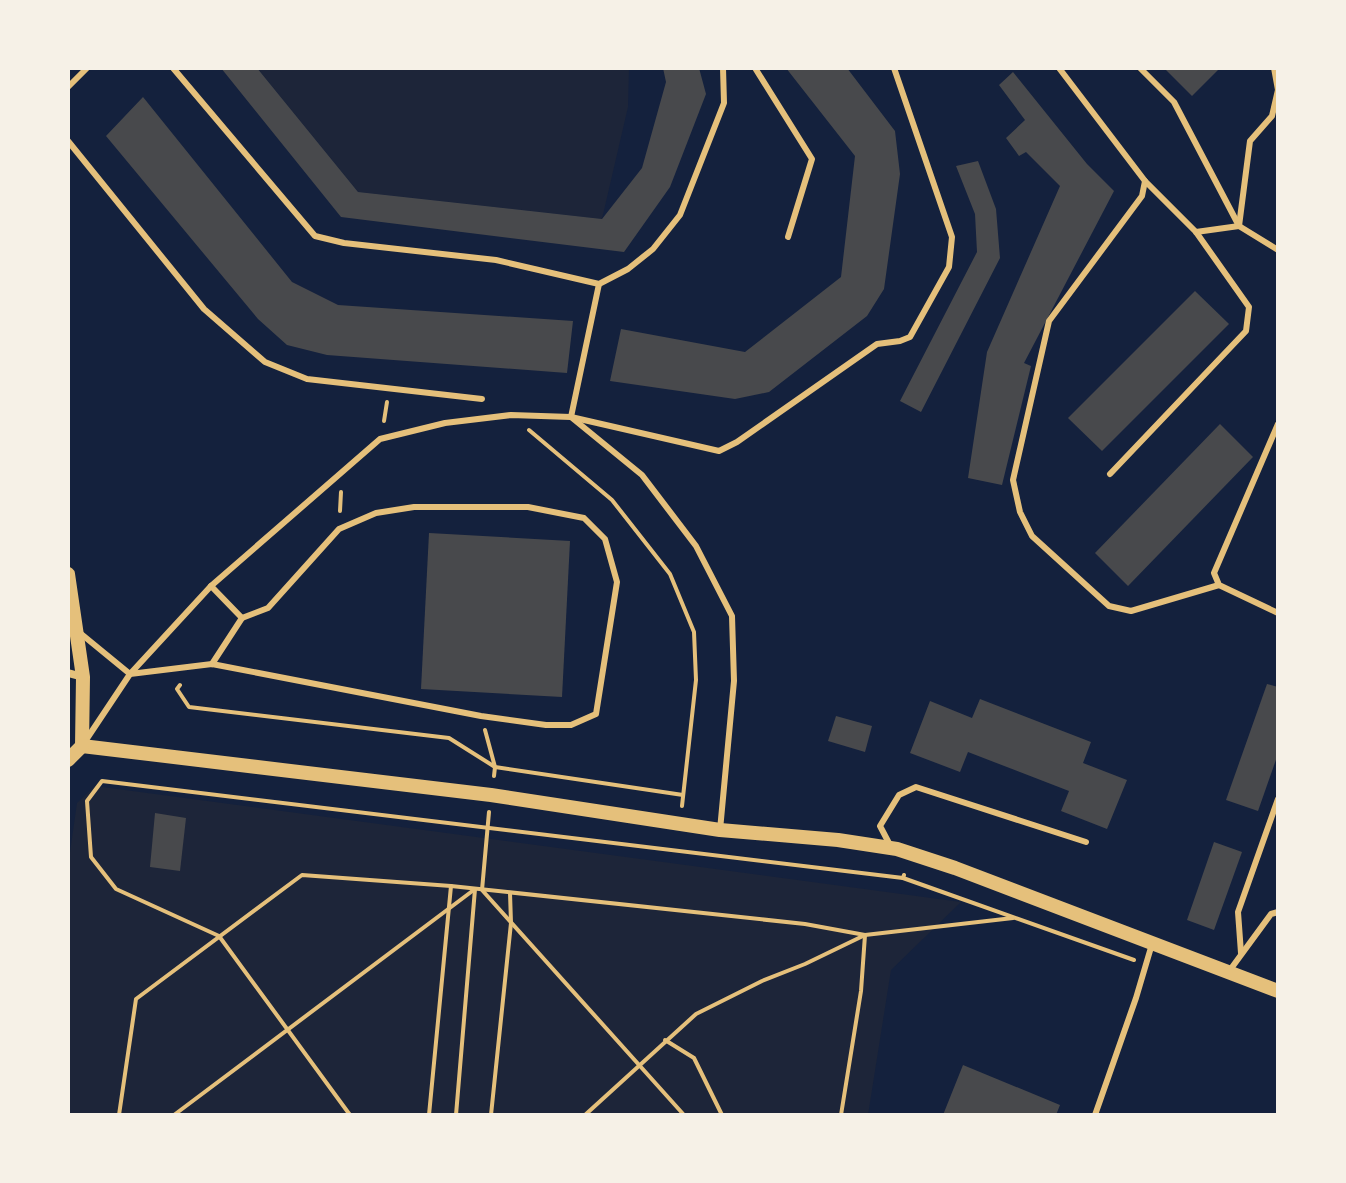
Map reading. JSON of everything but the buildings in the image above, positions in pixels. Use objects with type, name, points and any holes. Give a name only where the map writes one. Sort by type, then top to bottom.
[{"type":"street","points":[[68,574],[76,630],[82,746],[68,760]]},
{"type":"street","points":[[82,746],[491,795],[720,830],[838,840],[891,848],[955,868],[1278,991]]},
{"type":"lane","points":[[68,87],[87,68]]},
{"type":"lane","points":[[173,68],[315,236],[344,243],[496,260],[599,284],[628,269],[653,249],[680,215],[724,103],[723,68]]},
{"type":"lane","points":[[755,68],[812,159],[788,237]]},
{"type":"lane","points":[[82,746],[130,674],[211,586],[380,439],[445,423],[511,415],[571,417],[719,451],[737,442],[877,344],[910,337],[949,267],[952,237],[894,68]]},
{"type":"lane","points":[[1059,68],[1145,181],[1196,232],[1249,307],[1246,331],[1110,474]]},
{"type":"lane","points":[[1140,68],[1174,102],[1239,226],[1278,250]]},
{"type":"lane","points":[[1239,226],[1250,141],[1272,116],[1278,90],[1274,68]]},
{"type":"lane","points":[[68,141],[204,309],[265,362],[307,379],[482,399]]},
{"type":"lane","points":[[1145,181],[1142,196],[1049,321],[1013,480],[1020,512],[1032,536],[1109,606],[1131,611],[1219,585],[1278,613]]},
{"type":"lane","points":[[1196,232],[1239,226]]},
{"type":"lane","points":[[571,417],[599,284]]},
{"type":"lane","points":[[571,417],[642,475],[696,546],[732,616],[734,681],[720,830]]},
{"type":"lane","points":[[1219,585],[1214,573],[1278,424]]},
{"type":"lane","points":[[76,630],[130,674],[212,664],[481,716],[546,725],[571,725],[596,714],[617,582],[605,539],[584,518],[528,507],[414,507],[376,513],[339,529],[268,608],[242,618],[212,664]]},
{"type":"lane","points":[[211,586],[242,618]]},
{"type":"lane","points":[[891,848],[880,826],[899,795],[916,787],[1086,842]]},
{"type":"lane","points":[[1241,953],[1238,912],[1278,799]]},
{"type":"lane","points":[[1228,972],[1271,914],[1278,912]]},
{"type":"lane","points":[[1095,1115],[1152,944]]},
{"type":"path","points":[[380,439],[390,389]]},
{"type":"path","points":[[511,415],[612,500],[670,574],[694,632],[696,680],[680,824]]},
{"type":"path","points":[[339,529],[342,470]]},
{"type":"path","points":[[193,666],[177,689],[189,707],[449,738],[495,767],[683,795]]},
{"type":"path","points":[[481,716],[495,767]]},
{"type":"path","points":[[350,1115],[219,936],[116,889],[91,857],[87,801],[102,781],[903,878],[1147,964]]},
{"type":"path","points":[[488,827],[482,890],[684,1115]]},
{"type":"path","points":[[903,878],[907,852]]},
{"type":"path","points":[[119,1115],[136,999],[302,875],[451,886],[805,924],[865,935],[1013,918]]},
{"type":"path","points":[[429,1115],[451,886]]},
{"type":"path","points":[[174,1115],[475,889]]},
{"type":"path","points":[[456,1115],[475,889]]},
{"type":"path","points":[[491,1115],[511,923],[510,893]]},
{"type":"path","points":[[585,1115],[696,1014],[865,935]]},
{"type":"path","points":[[841,1115],[861,991],[865,935]]},
{"type":"path","points":[[665,1040],[694,1058],[722,1115]]},
{"type":"shaded area","points":[[257,68],[629,68],[628,107],[602,219],[358,192]]},
{"type":"shaded area","points":[[95,786],[961,902],[891,970],[868,1115],[68,1115],[68,866],[77,803]]}]
